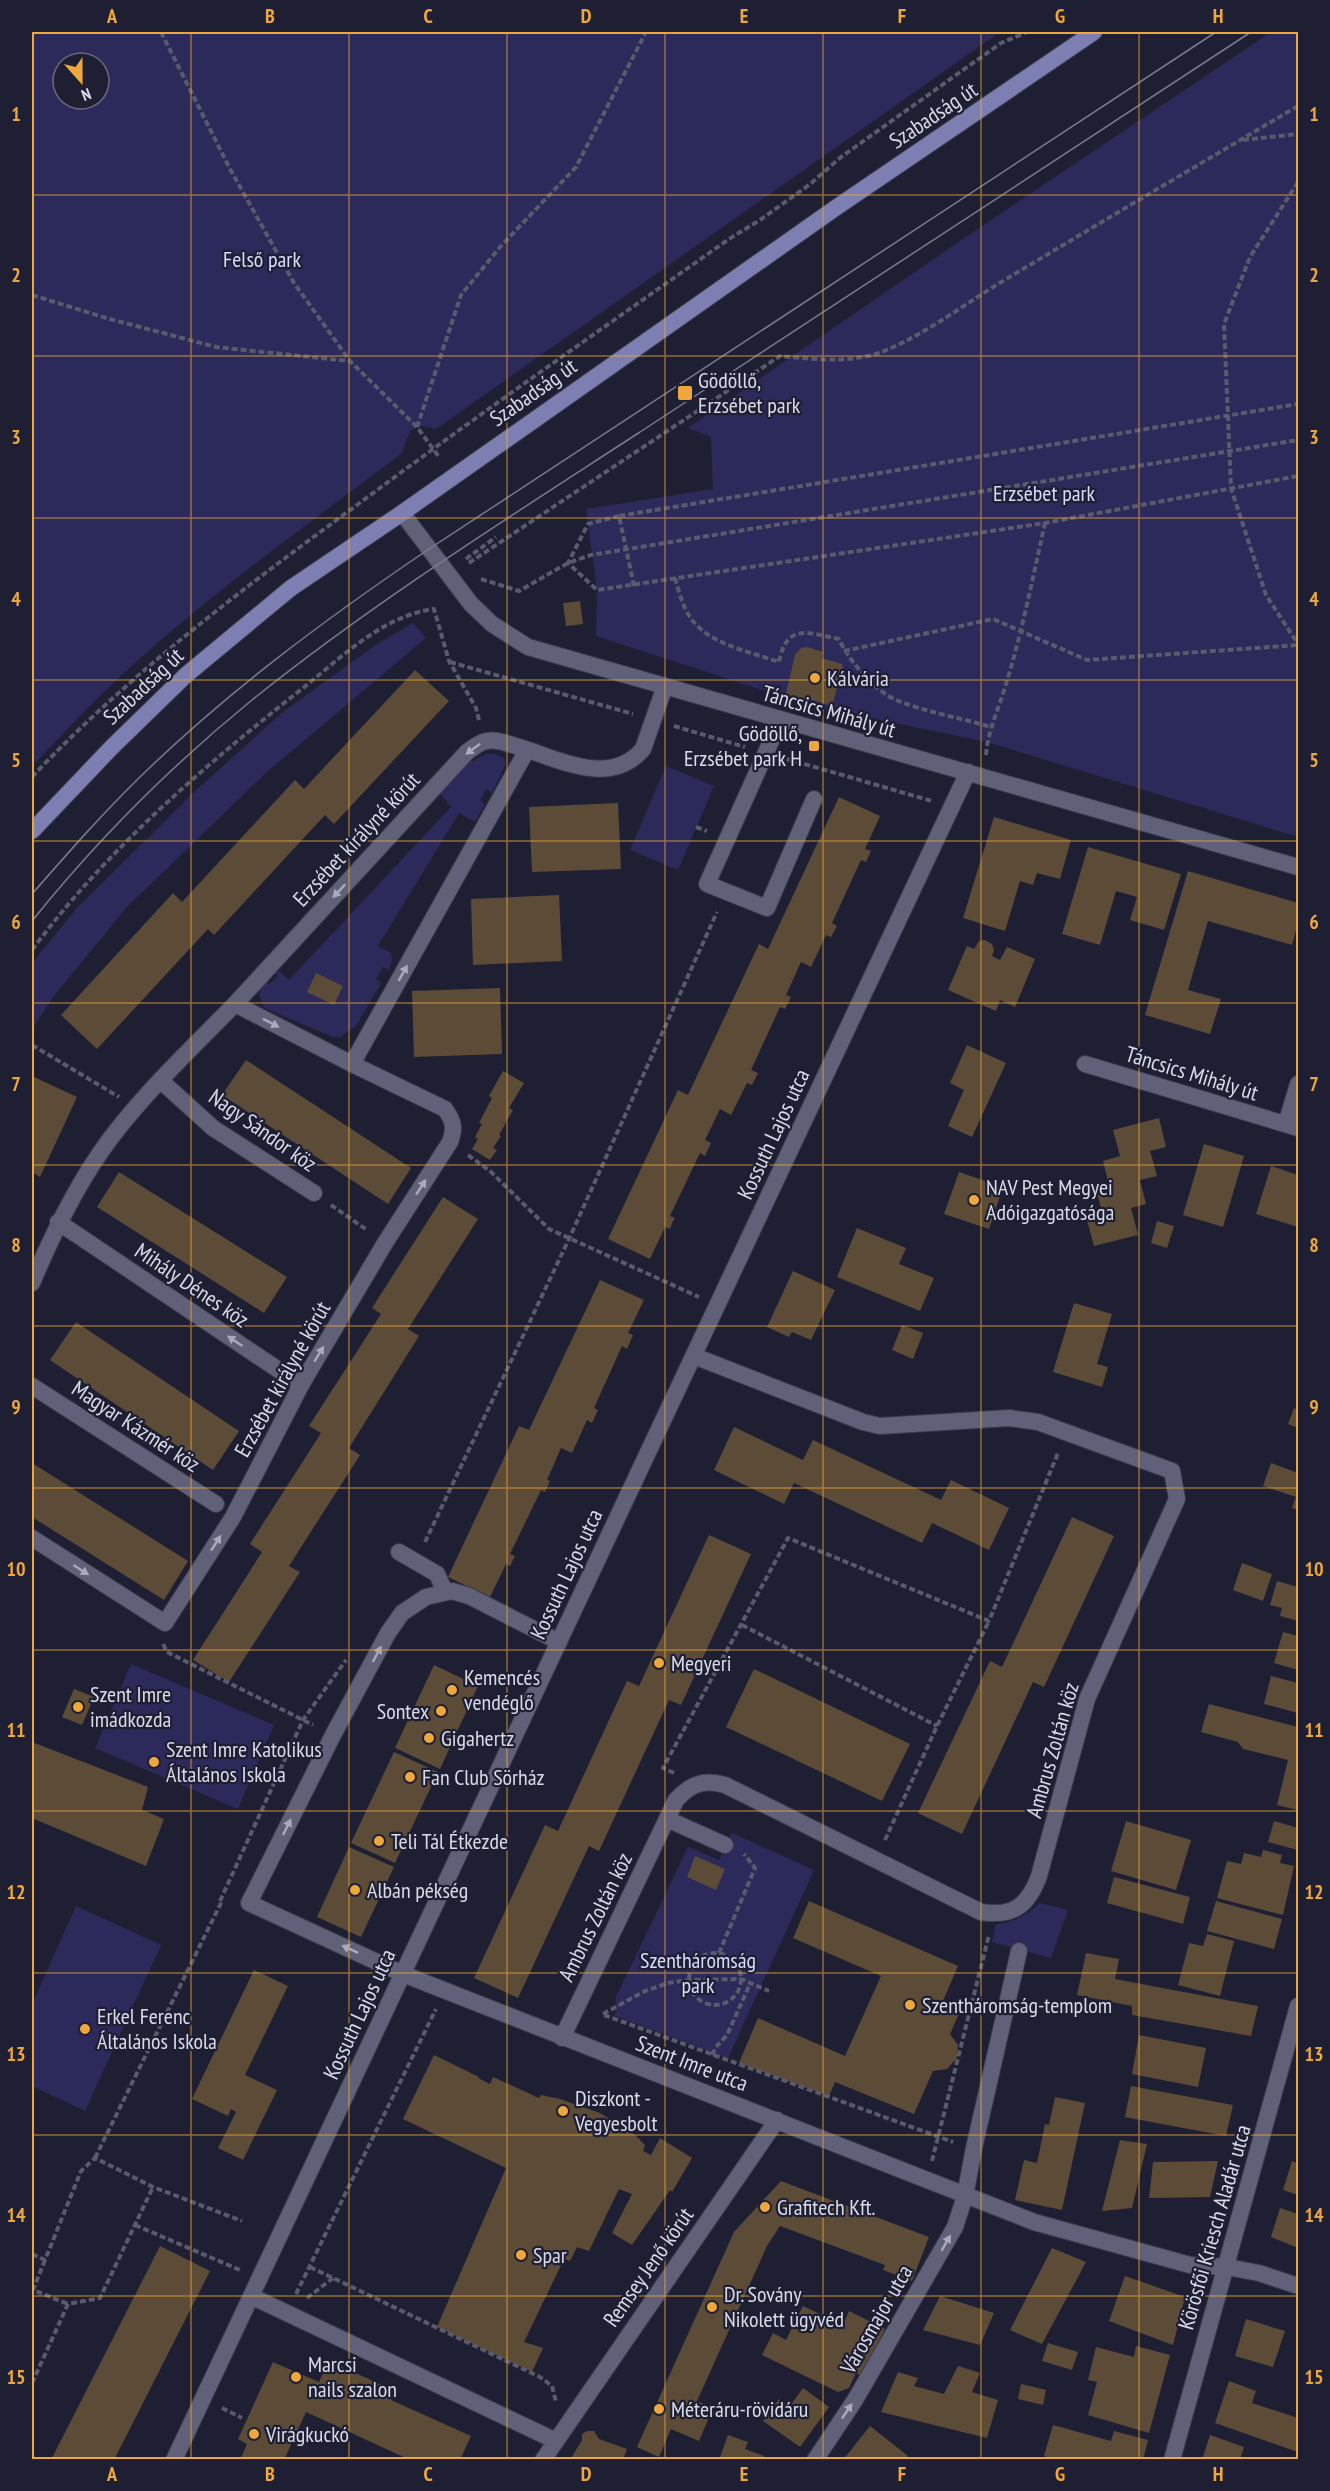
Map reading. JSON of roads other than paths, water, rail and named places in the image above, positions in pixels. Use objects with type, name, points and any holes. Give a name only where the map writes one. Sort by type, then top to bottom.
[{"type":"main road","name":"Szabadság út","points":[[32,831],[112,747],[186,675],[291,588],[1094,32]]},
{"type":"street","name":"Táncsics Mihály út","points":[[402,513],[471,604],[501,631],[528,647],[552,656],[665,686],[780,721],[1299,867]]},
{"type":"street","points":[[235,1004],[352,1064],[527,750],[591,769],[606,770],[627,764],[643,749],[665,686]]},
{"type":"street","points":[[780,721],[707,884],[766,908],[814,799]]},
{"type":"street","name":"Erzsébet királyné körút","points":[[32,1283],[58,1222],[110,1140],[160,1080],[235,1004],[467,752],[484,741],[497,741],[527,750]]},
{"type":"street","name":"Kossuth Lajos utca","points":[[174,2460],[952,807],[976,775]]},
{"type":"street","name":"Erzsébet királyné körút","points":[[32,1538],[165,1623],[233,1517],[301,1385],[385,1243],[450,1142],[454,1130],[452,1119],[445,1109],[352,1064]]},
{"type":"street","name":"Táncsics Mihály út","points":[[1085,1064],[1292,1126],[1299,1084]]},
{"type":"street","name":"Nagy Sándor köz","points":[[160,1080],[213,1128],[314,1193]]},
{"type":"street","name":"Mihály Dénes köz","points":[[58,1222],[301,1385]]},
{"type":"street","name":"Ambrus Zoltán köz","points":[[562,2038],[676,1800],[697,1782],[712,1781],[725,1785],[981,1912],[995,1914],[1014,1910],[1028,1899],[1034,1890],[1087,1699],[1177,1499],[1172,1472],[1038,1422],[1009,1418],[880,1426],[863,1422],[694,1356]]},
{"type":"street","name":"Magyar Kázmér köz","points":[[32,1386],[216,1504]]},
{"type":"street","points":[[399,1552],[437,1574],[445,1592],[452,1591],[469,1596],[559,1642]]},
{"type":"street","name":"Szent Imre utca","points":[[445,1592],[426,1597],[402,1613],[388,1633],[333,1735],[249,1903],[444,1991],[1034,2222],[1179,2262],[1259,2273],[1299,2286]]},
{"type":"street","points":[[666,1820],[725,1845]]},
{"type":"street","points":[[965,2196],[1019,1951]]},
{"type":"street","name":"Körösfői Kriesch Aladár utca","points":[[1172,2460],[1299,2006]]},
{"type":"street","name":"Remsey Jenő körút","points":[[543,2460],[554,2440],[777,2120]]},
{"type":"street","name":"Városmajor utca","points":[[815,2460],[855,2400],[955,2227],[965,2196]]},
{"type":"street","points":[[251,2296],[554,2440]]},
{"type":"tram line","points":[[32,894],[112,805],[174,745],[243,685],[353,602],[429,549],[1216,32]]},
{"type":"tram line","points":[[32,921],[82,862],[136,805],[222,725],[298,664],[491,529],[1251,32]]},
{"type":"place","name":"Gödöllő, Erzsébet park","points":[[685,393]]},
{"type":"place","name":"Kálvária","points":[[815,678]]},
{"type":"place","name":"Gödöllő, Erzsébet park H","points":[[814,746]]},
{"type":"place","name":"NAV Pest Megyei Adóigazgatósága","points":[[974,1200]]},
{"type":"place","name":"Megyeri","points":[[659,1663]]},
{"type":"place","name":"Kemencés vendéglő","points":[[452,1690]]},
{"type":"place","name":"Szent Imre imádkozda","points":[[78,1707]]},
{"type":"place","name":"Sontex","points":[[441,1711]]},
{"type":"place","name":"Gigahertz","points":[[429,1738]]},
{"type":"place","name":"Szent Imre Katolikus Általános Iskola","points":[[154,1762]]},
{"type":"place","name":"Fan Club Sörház","points":[[410,1777]]},
{"type":"place","name":"Teli Tál Étkezde","points":[[379,1841]]},
{"type":"place","name":"Albán pékség","points":[[355,1890]]},
{"type":"place","name":"Szentháromság-templom","points":[[910,2005]]},
{"type":"place","name":"Erkel Ferenc Általános Iskola","points":[[85,2029]]},
{"type":"place","name":"Diszkont - Vegyesbolt","points":[[563,2111]]},
{"type":"place","name":"Grafitech Kft.","points":[[765,2207]]},
{"type":"place","name":"Spar","points":[[521,2255]]},
{"type":"place","name":"Dr. Sovány Nikolett ügyvéd","points":[[712,2307]]},
{"type":"place","name":"Marcsi nails szalon","points":[[296,2377]]},
{"type":"place","name":"Méteráru-rövidáru","points":[[659,2409]]},
{"type":"place","name":"Virágkuckó","points":[[254,2434]]},
{"type":"park label","name":"Felső park","points":[[262,259]]},
{"type":"park label","name":"Erzsébet park","points":[[1044,493]]},
{"type":"park label","name":"Szentháromság park","points":[[698,1973]]}]
